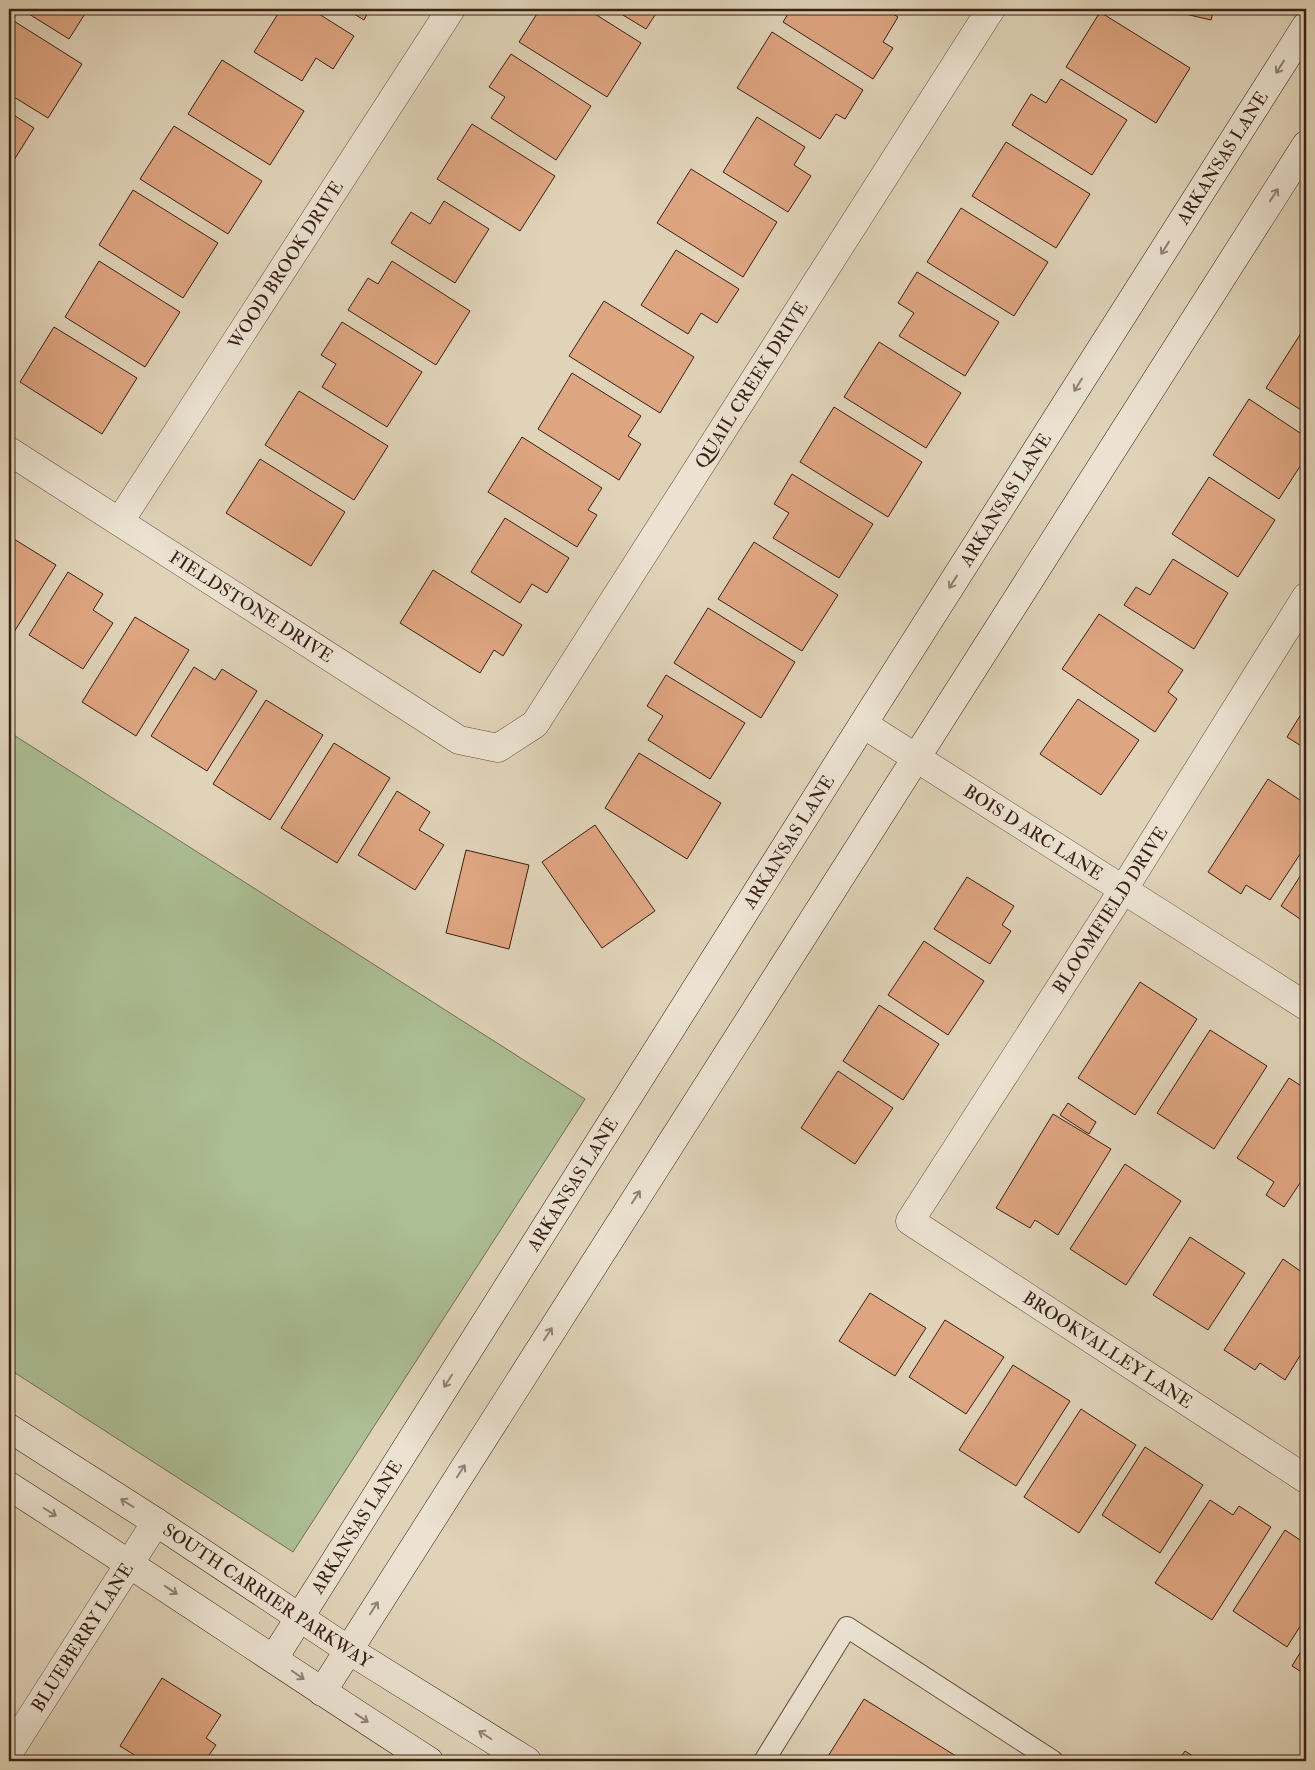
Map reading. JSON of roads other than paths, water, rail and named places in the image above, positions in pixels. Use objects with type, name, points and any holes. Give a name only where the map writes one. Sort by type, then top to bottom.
[{"type":"main road","name":"WOOD BROOK DRIVE","points":[[120,521],[452,9]]},
{"type":"main road","name":"QUAIL CREEK DRIVE","points":[[498,748],[535,724],[991,9]]},
{"type":"main road","name":"ARKANSAS LANE","points":[[274,1658],[1306,26]]},
{"type":"main road","points":[[322,1692],[1306,146]]},
{"type":"main road","name":"FIELDSTONE DRIVE","points":[[9,452],[120,521],[459,740],[498,748]]},
{"type":"main road","name":"BLOOMFIELD DRIVE","points":[[910,1220],[1123,890],[1306,597]]},
{"type":"main road","name":"BOIS D ARC LANE","points":[[863,724],[1306,1006]]},
{"type":"main road","name":"BROOKVALLEY LANE","points":[[910,1220],[1306,1479]]},
{"type":"main road","name":"SOUTH CARRIER PARKWAY","points":[[9,1428],[156,1522],[348,1649],[527,1761]]},
{"type":"main road","points":[[9,1486],[130,1563],[322,1692],[429,1761]]},
{"type":"main road","name":"BLUEBERRY LANE","points":[[9,1752],[156,1522]]},
{"type":"lane","points":[[764,1761],[847,1628],[1054,1761]]}]
